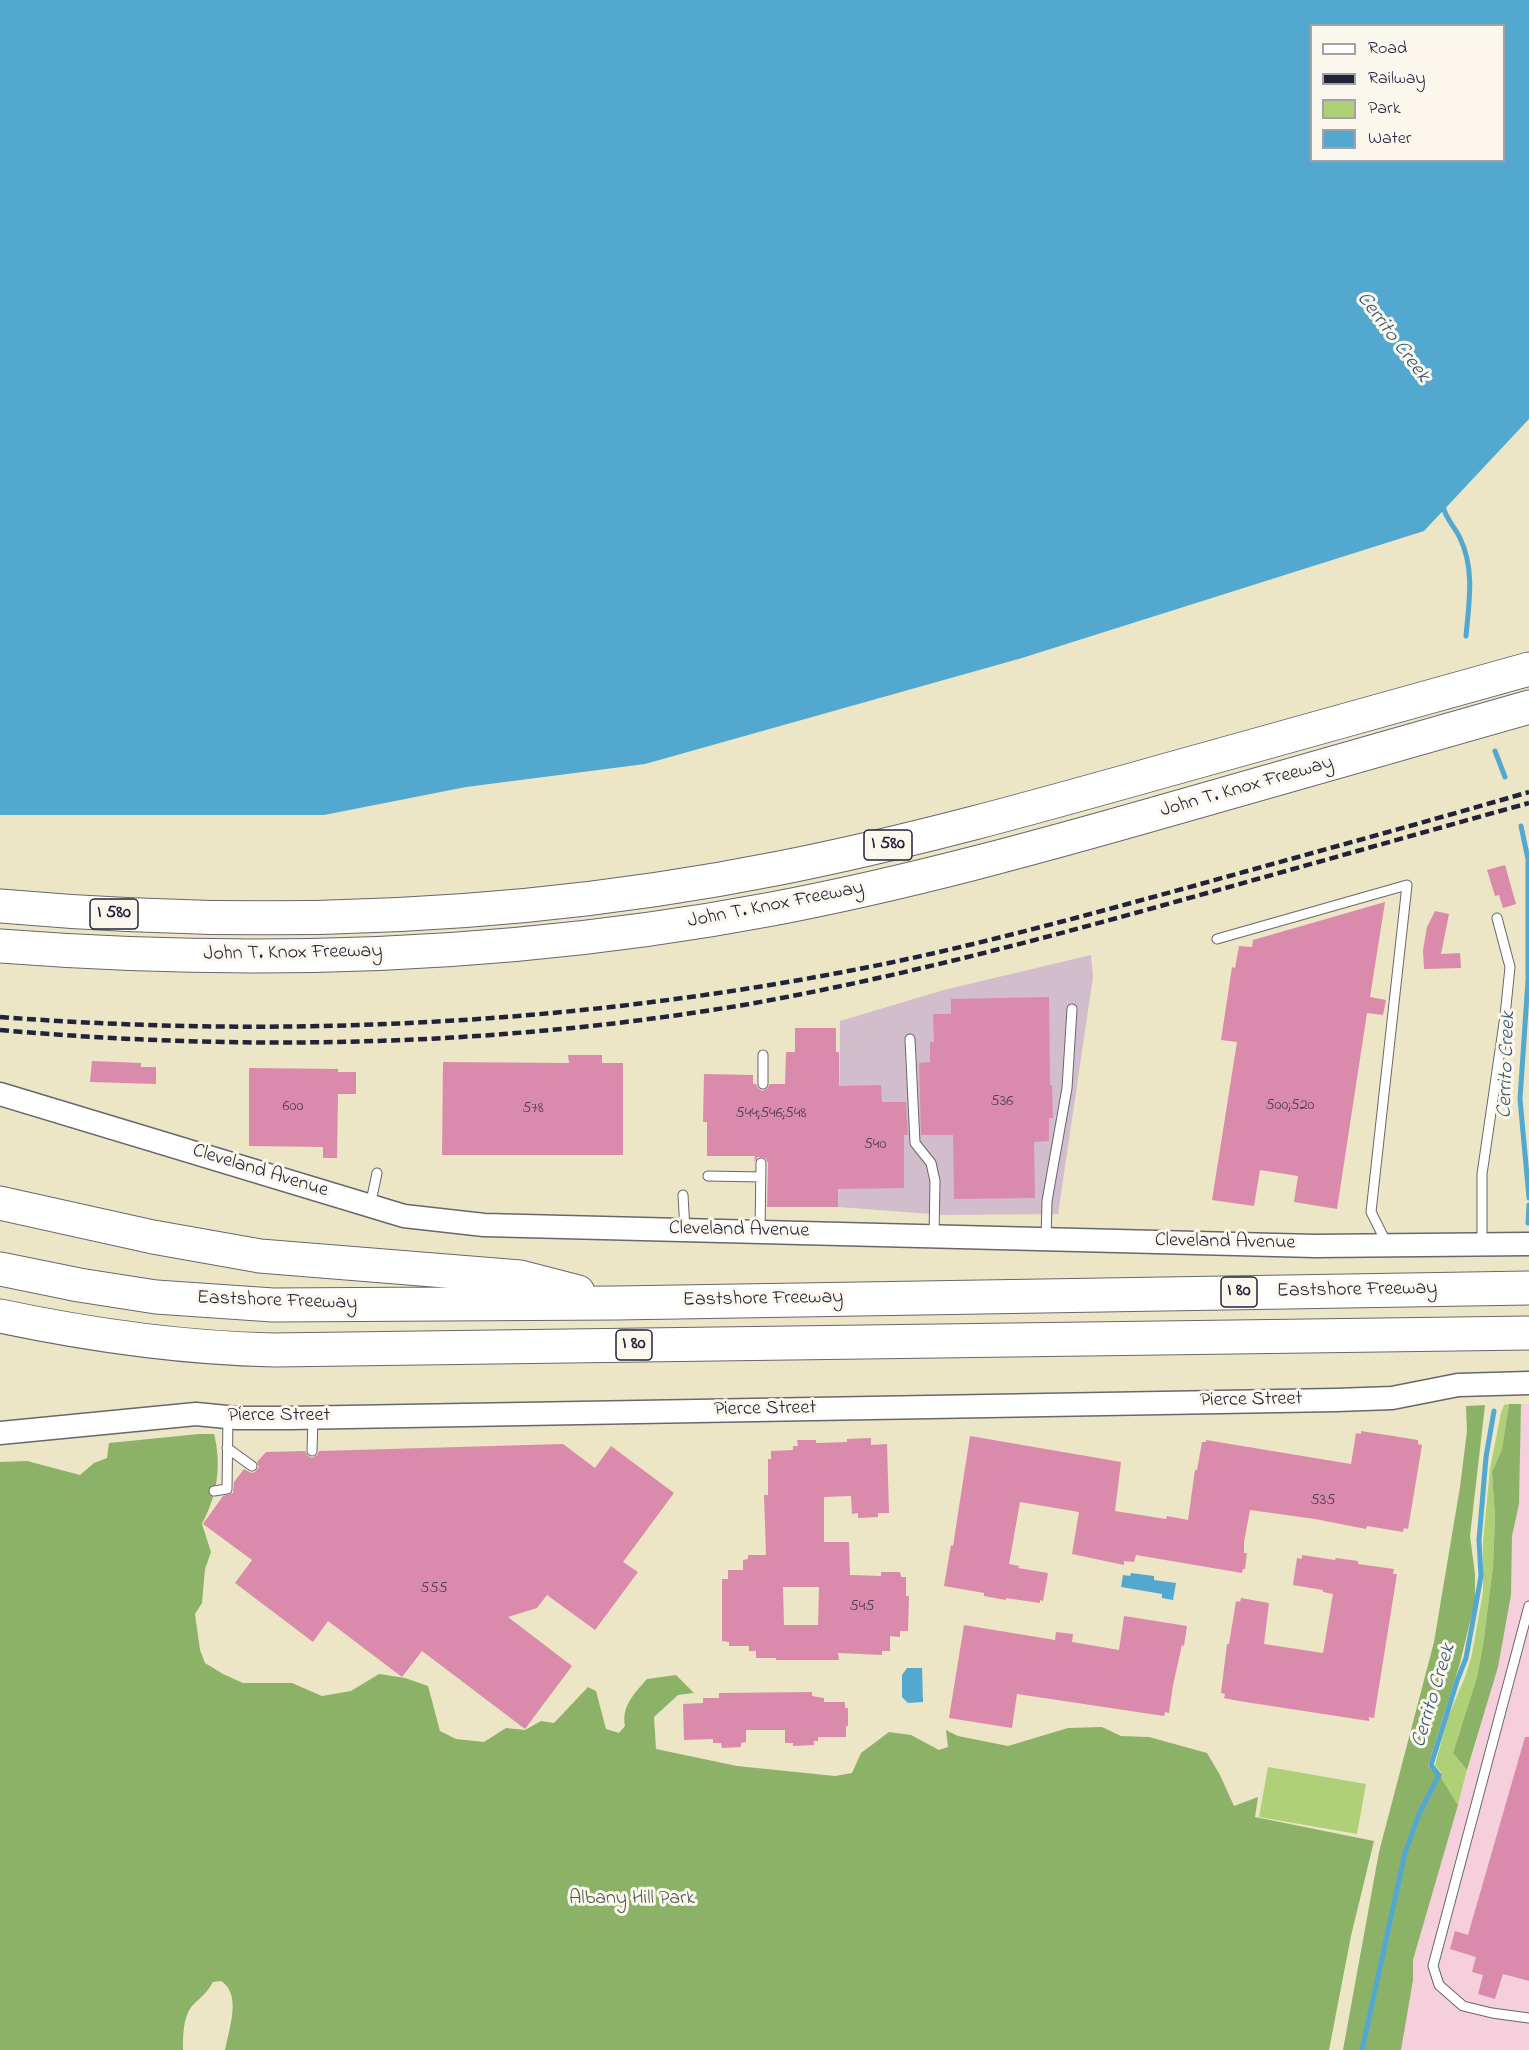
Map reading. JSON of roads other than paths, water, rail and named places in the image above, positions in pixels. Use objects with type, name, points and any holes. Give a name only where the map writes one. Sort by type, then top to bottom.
[{"type":"highway","points":[[1309,730],[1332,709],[1529,646]]},
{"type":"highway","name":"John T. Knox Freeway","points":[[0,906],[152,916],[303,917],[416,913],[530,904],[620,893],[778,868],[893,843],[1073,797],[1529,669]]},
{"type":"highway","name":"John T. Knox Freeway","points":[[0,946],[146,955],[248,957],[360,954],[514,945],[663,927],[820,899],[959,867],[1092,832],[1529,707]]},
{"type":"highway","points":[[0,1203],[99,1226],[226,1251],[294,1260],[520,1276],[617,1303]]},
{"type":"highway","name":"Eastshore Freeway","points":[[0,1269],[117,1292],[186,1300],[323,1305],[617,1303],[1529,1288]]},
{"type":"highway","name":"I 80","points":[[0,1316],[73,1330],[151,1341],[233,1349],[274,1350],[1529,1333]]},
{"type":"street","name":"Cleveland Avenue","points":[[0,1094],[404,1216],[484,1225],[1388,1246],[1529,1244]]},
{"type":"street","name":"Pierce Street","points":[[0,1433],[196,1414],[228,1417],[313,1418],[1392,1398],[1458,1385],[1529,1383]]},
{"type":"lane","points":[[1217,939],[1407,885],[1371,1212],[1388,1246]]},
{"type":"lane","points":[[1489,1246],[1482,1174],[1510,967],[1497,918]]},
{"type":"lane","points":[[1046,1239],[1047,1201],[1066,1088],[1072,1009]]},
{"type":"lane","points":[[910,1039],[915,1143],[930,1163],[934,1181],[934,1236]]},
{"type":"lane","points":[[763,1055],[763,1084]]},
{"type":"lane","points":[[760,1232],[761,1163]]},
{"type":"lane","points":[[370,1206],[376,1173]]},
{"type":"lane","points":[[708,1176],[761,1177]]},
{"type":"lane","points":[[683,1195],[685,1230]]},
{"type":"lane","points":[[214,1491],[227,1488],[228,1417]]},
{"type":"lane","points":[[312,1451],[313,1418]]},
{"type":"lane","points":[[227,1448],[252,1466]]},
{"type":"lane","points":[[1529,1606],[1432,1966],[1439,1985],[1463,2006],[1529,2018]]},
{"type":"lane","points":[[1517,1650],[1529,1653]]},
{"type":"water","points":[[0,0],[1529,0],[1529,419],[1424,531],[1022,658],[645,764],[466,787],[324,815],[0,815]]},
{"type":"water","points":[[1131,1573],[1154,1576],[1154,1580],[1176,1583],[1173,1600],[1162,1598],[1162,1594],[1121,1587],[1123,1575],[1130,1576]]},
{"type":"water","points":[[907,1668],[922,1668],[923,1702],[908,1703],[902,1697],[902,1675]]},
{"type":"waterway","name":"Cerrito Creek","points":[[1443,506],[1460,538],[1468,562],[1470,586],[1466,636]]},
{"type":"waterway","name":"Cerrito Creek","points":[[1495,751],[1505,777]]},
{"type":"waterway","name":"Cerrito Creek","points":[[1521,826],[1528,859],[1528,980],[1520,1099],[1529,1198]]},
{"type":"waterway","name":"Cerrito Creek","points":[[1528,1223],[1529,1205]]},
{"type":"waterway","name":"Cerrito Creek","points":[[1362,2050],[1405,1853],[1419,1814],[1439,1775],[1431,1765],[1466,1658],[1481,1576],[1479,1540],[1486,1457],[1494,1411]]},
{"type":"railway","points":[[0,1017],[109,1024],[217,1026],[326,1026],[434,1022],[542,1014],[757,987],[864,968],[1031,930],[1529,792]]},
{"type":"railway","points":[[0,1030],[94,1037],[281,1043],[469,1036],[563,1029],[656,1018],[804,994],[1021,944],[1529,803]]},
{"type":"park label","name":"Albany Hill Park","points":[[632,1900]]}]
